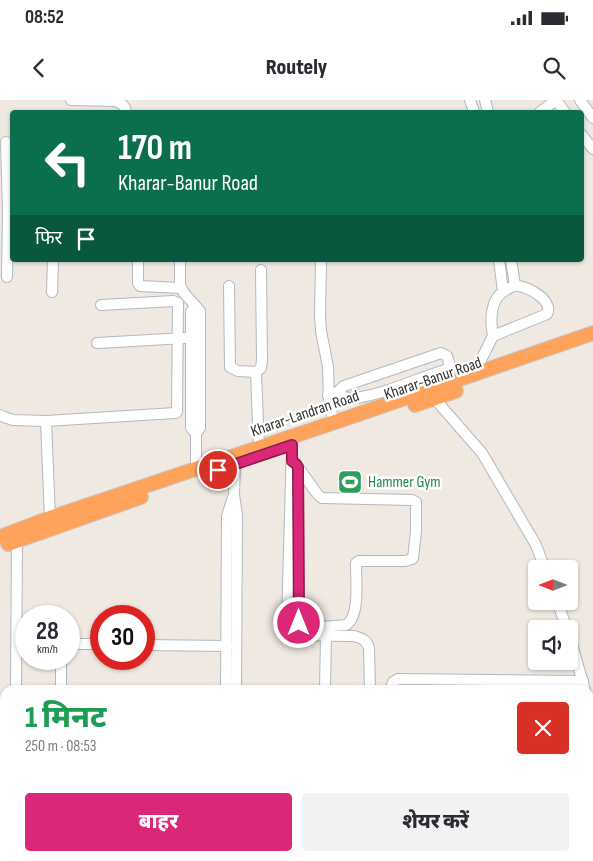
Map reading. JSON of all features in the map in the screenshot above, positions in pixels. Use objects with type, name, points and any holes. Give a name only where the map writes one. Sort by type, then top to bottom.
[{"type":"highway","name":"Kharar-Landran Road","points":[[0,537],[17,536],[50,518],[196,469],[247,456],[334,423],[432,394],[474,374],[593,333]]},
{"type":"highway","name":"Kharar-Banur Road","points":[[0,546],[17,536],[247,456],[292,445],[432,394],[593,342]]},
{"type":"street","points":[[71,100],[115,101],[123,105],[125,110]]},
{"type":"street","points":[[543,110],[556,100]]},
{"type":"street","points":[[580,100],[593,118]]},
{"type":"street","points":[[584,138],[593,149]]},
{"type":"street","points":[[6,142],[4,212],[7,277]]},
{"type":"street","points":[[52,292],[53,262]]},
{"type":"street","points":[[138,262],[138,283],[140,286],[181,288]]},
{"type":"street","points":[[180,262],[179,282],[181,288],[200,311],[195,412]]},
{"type":"street","points":[[321,262],[320,323],[332,394],[330,411],[334,423]]},
{"type":"street","points":[[499,262],[503,291]]},
{"type":"street","points":[[511,262],[515,285]]},
{"type":"street","points":[[229,286],[230,366],[238,371],[256,372],[261,368],[262,360],[261,270]]},
{"type":"street","points":[[474,374],[493,336],[491,314],[495,301],[503,291],[515,285],[527,288],[541,296],[548,306],[549,312],[547,314],[493,336]]},
{"type":"street","points":[[101,305],[176,301],[179,305],[177,413]]},
{"type":"street","points":[[195,306],[191,312],[191,338],[195,412],[200,428],[196,433],[196,469]]},
{"type":"street","points":[[97,343],[191,338]]},
{"type":"street","points":[[441,353],[447,356],[449,362],[450,366],[445,370],[370,395],[345,398],[332,394],[344,386],[441,353]]},
{"type":"street","points":[[226,685],[227,516],[247,456],[256,372]]},
{"type":"street","points":[[432,394],[482,454],[536,545],[542,560]]},
{"type":"street","points":[[1,417],[19,421],[195,412]]},
{"type":"street","points":[[46,420],[50,518]]},
{"type":"street","points":[[292,445],[295,464],[299,623],[301,626],[346,625],[352,620],[355,609],[357,562],[405,561],[412,559],[414,556],[416,502],[412,500],[322,498],[295,464]]},
{"type":"street","points":[[295,464],[288,628],[291,632],[302,635],[354,636],[362,638],[368,643],[370,648],[370,685]]},
{"type":"street","points":[[234,495],[237,514],[236,685]]},
{"type":"street","points":[[16,685],[17,536]]},
{"type":"street","points":[[325,685],[326,635]]},
{"type":"street","points":[[155,645],[227,646]]},
{"type":"street","points":[[578,665],[584,685]]},
{"type":"street","points":[[61,670],[61,685]]},
{"type":"street","points":[[392,685],[398,679],[557,685]]},
{"type":"place","name":"Hammer Gym","points":[[350,482]]},
{"type":"route","points":[[218,470],[292,445],[292,461],[298,467],[299,623]]}]
